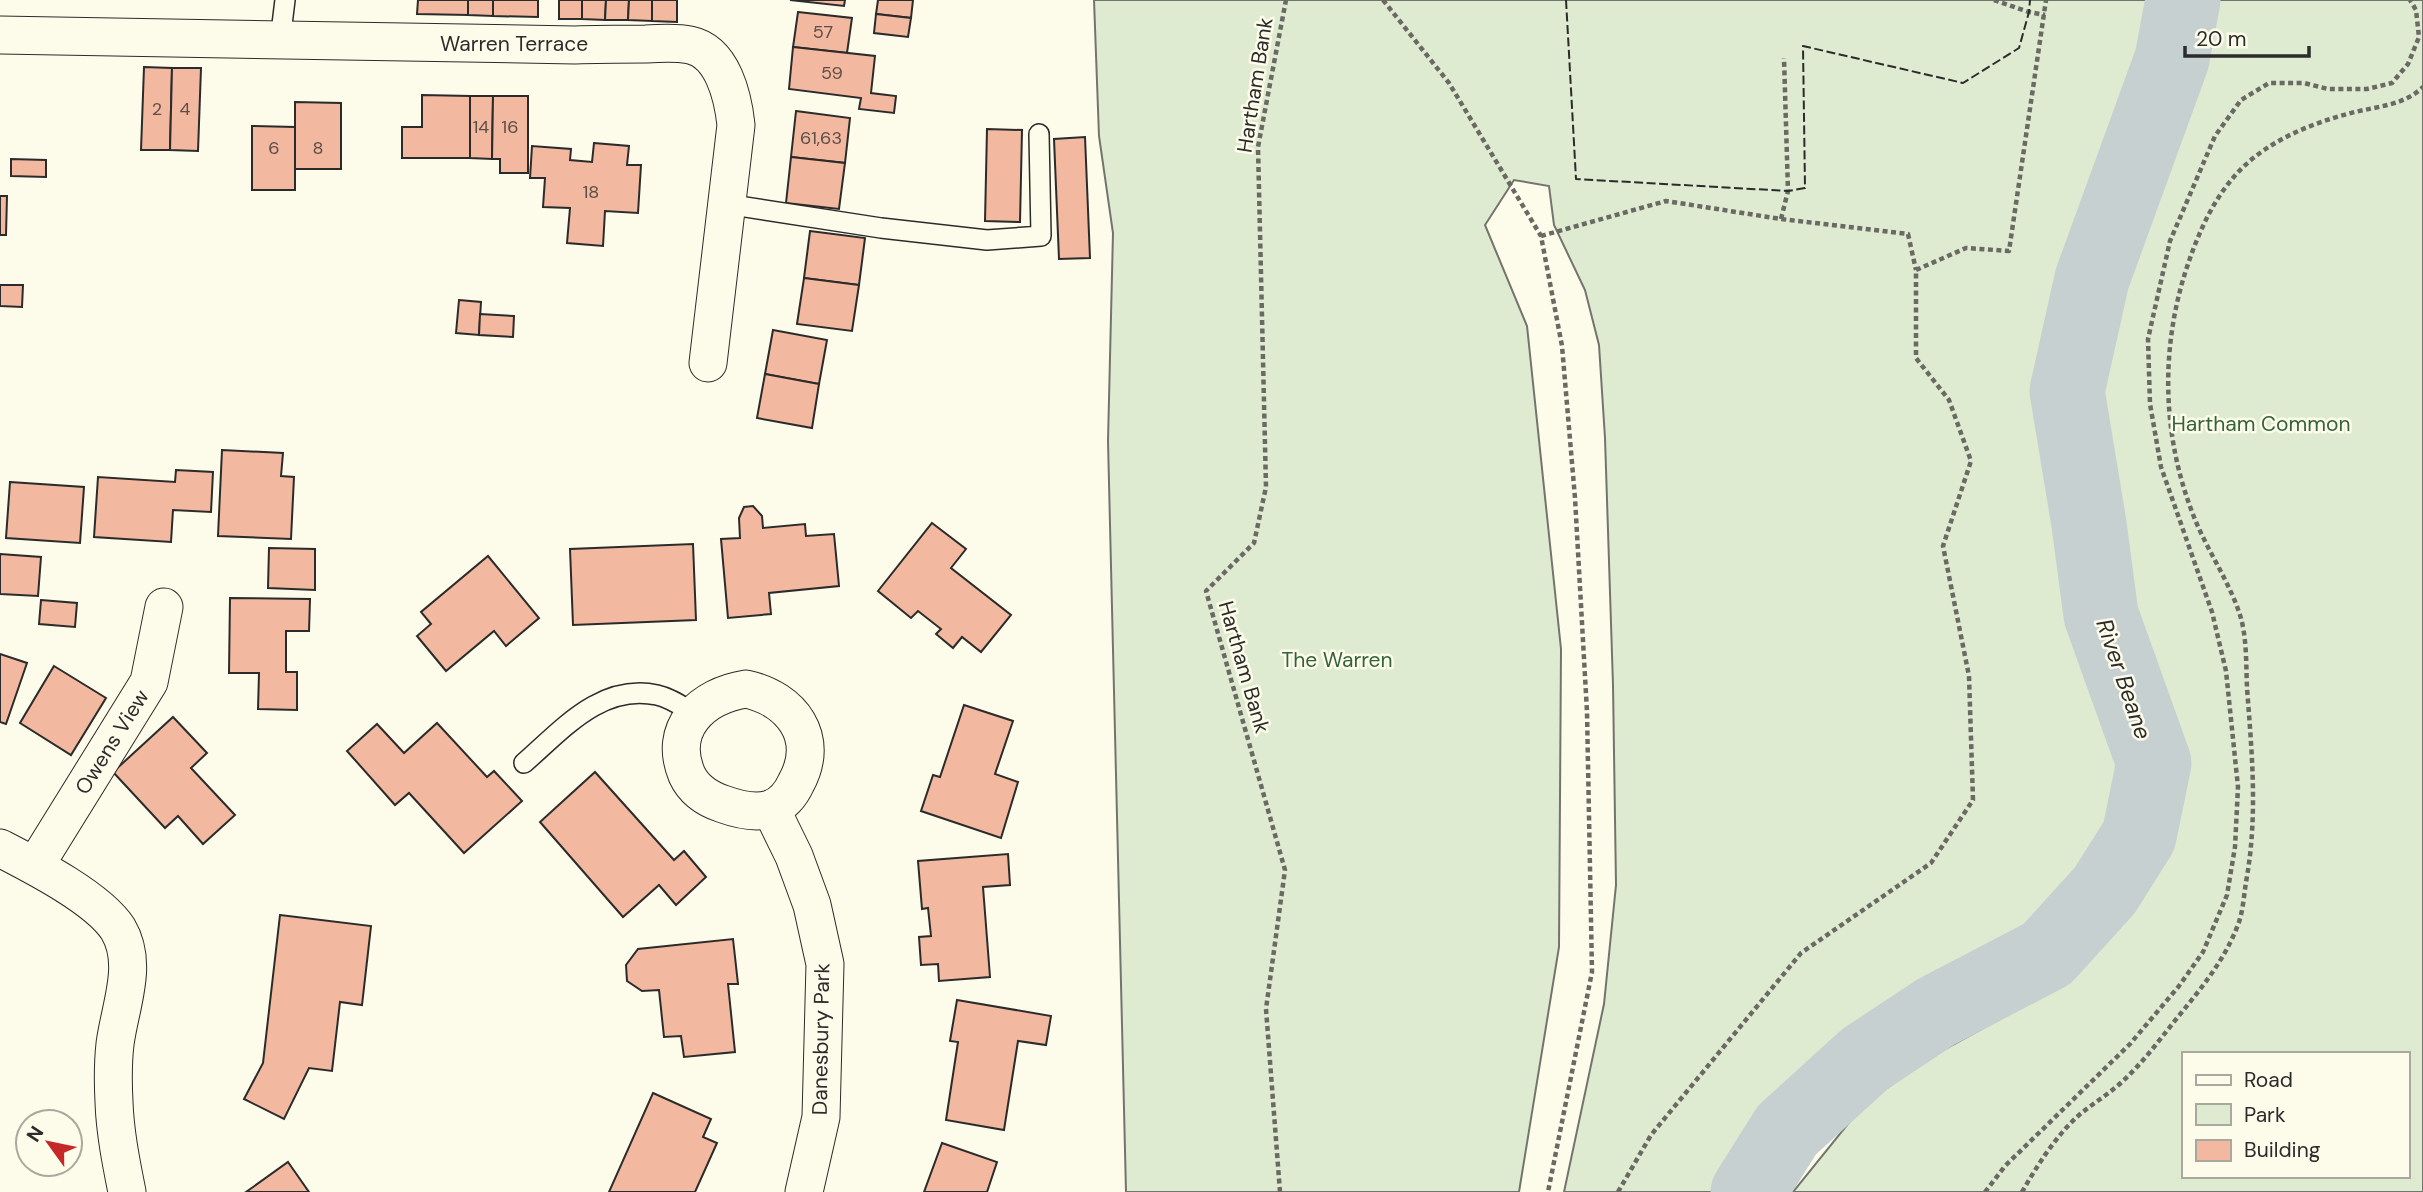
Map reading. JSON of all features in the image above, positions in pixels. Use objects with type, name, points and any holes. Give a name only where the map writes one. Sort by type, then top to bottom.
[{"type":"street","name":"Warren Terrace","points":[[0,35],[691,45],[701,50],[718,66],[734,106],[736,125],[708,363]]},
{"type":"street","name":"Owens View","points":[[35,866],[149,682],[164,607]]},
{"type":"street","points":[[746,689],[763,692],[792,714],[805,741],[803,769],[788,798],[771,809],[741,811],[704,795],[689,779],[682,762],[681,746],[686,728],[707,702],[729,692],[746,689]]},
{"type":"street","name":"Danesbury Park","points":[[771,809],[794,856],[812,905],[825,964],[821,1117],[804,1192]]},
{"type":"street","points":[[0,848],[35,866],[101,909],[117,928],[125,945],[128,967],[115,1046],[114,1103],[127,1192]]},
{"type":"lane","points":[[280,41],[285,0]]},
{"type":"lane","points":[[726,204],[881,228],[987,240],[1041,236],[1039,134]]},
{"type":"lane","points":[[524,763],[586,708],[606,699],[635,692],[658,695],[695,714]]},
{"type":"path","name":"Hartham Bank","points":[[1280,1192],[1266,1009],[1285,870],[1206,591],[1254,542],[1266,488],[1258,147],[1286,0]]},
{"type":"path","points":[[1383,0],[1449,83],[1541,236],[1562,345],[1575,498],[1587,712],[1592,972],[1548,1192]]},
{"type":"path","points":[[1994,0],[2045,15]]},
{"type":"path","points":[[1916,270],[1966,248],[2009,251],[2046,0]]},
{"type":"path","points":[[1985,1192],[2005,1166],[2130,1044],[2179,986],[2203,952],[2227,895],[2235,847],[2238,787],[2227,671],[2212,612],[2161,467],[2150,404],[2148,339],[2170,241],[2215,136],[2241,100],[2269,83],[2304,83],[2328,89],[2367,89],[2392,83],[2408,64],[2419,37],[2416,10],[2410,0]]},
{"type":"path","points":[[1781,219],[1788,191],[1784,58]]},
{"type":"path","points":[[2022,1192],[2040,1161],[2076,1118],[2122,1083],[2140,1064],[2212,974],[2240,919],[2253,846],[2255,789],[2244,640],[2240,615],[2194,518],[2180,475],[2173,442],[2167,377],[2169,337],[2178,292],[2195,243],[2232,178],[2252,159],[2278,141],[2308,126],[2398,103],[2416,94],[2423,87]]},
{"type":"path","points":[[1541,236],[1666,201],[1781,219],[1908,234],[1916,270],[1916,358],[1949,400],[1971,461],[1943,546],[1969,676],[1973,800],[1931,863],[1801,953],[1651,1135],[1618,1192]]},
{"type":"green space","name":"The Warren","points":[[1094,0],[2163,0],[2067,275],[2057,401],[2086,616],[2135,740],[2133,806],[2088,902],[2039,943],[1883,1013],[1797,1085],[1724,1192],[1564,1192],[1604,1004],[1616,885],[1605,438],[1599,345],[1585,290],[1554,225],[1549,186],[1514,180],[1485,225],[1527,326],[1561,649],[1559,947],[1519,1192],[1126,1192],[1108,441],[1113,233],[1099,136]]},
{"type":"green space","name":"Hartham Common","points":[[2218,0],[2423,0],[2423,1192],[1793,1192],[1864,1104],[1933,1056],[2072,979],[2117,923],[2164,820],[2178,775],[2147,676],[2116,559],[2099,424],[2114,297],[2201,22]]},
{"type":"building","points":[[418,0],[468,0],[468,15],[417,14]]},
{"type":"building","points":[[468,0],[493,0],[493,16],[468,15]]},
{"type":"building","points":[[493,0],[538,0],[538,17],[493,16]]},
{"type":"building","points":[[559,0],[582,0],[582,19],[559,19]]},
{"type":"building","points":[[582,0],[606,0],[605,20],[582,19]]},
{"type":"building","points":[[606,0],[629,0],[628,20],[605,20]]},
{"type":"building","points":[[629,0],[652,0],[652,21],[628,20]]},
{"type":"building","points":[[652,0],[677,0],[677,22],[652,21]]},
{"type":"building","points":[[790,0],[845,0],[844,6]]},
{"type":"building","points":[[878,0],[913,0],[911,18],[876,14]]},
{"type":"building","points":[[798,12],[852,18],[847,53],[793,47]]},
{"type":"building","points":[[876,14],[911,18],[908,37],[874,33]]},
{"type":"building","points":[[793,47],[875,56],[871,93],[896,96],[894,113],[859,109],[861,98],[789,89]]},
{"type":"building","points":[[144,67],[172,68],[170,150],[141,150]]},
{"type":"building","points":[[172,68],[201,68],[198,151],[170,150]]},
{"type":"building","points":[[422,95],[470,96],[470,158],[402,158],[402,127],[422,127]]},
{"type":"building","points":[[470,96],[493,96],[492,159],[470,158]]},
{"type":"building","points":[[493,96],[528,96],[528,173],[500,173],[500,159],[492,159]]},
{"type":"building","points":[[295,102],[341,103],[341,169],[295,169]]},
{"type":"building","points":[[796,111],[850,118],[845,163],[791,157]]},
{"type":"building","points":[[252,126],[295,127],[295,190],[252,190]]},
{"type":"building","points":[[987,129],[1022,130],[1020,222],[985,221]]},
{"type":"building","points":[[1085,137],[1090,258],[1059,259],[1054,139]]},
{"type":"building","points":[[594,143],[629,146],[627,165],[641,165],[638,213],[605,211],[603,246],[567,243],[570,208],[543,207],[545,178],[530,178],[532,146],[571,149],[570,160],[592,162]]},
{"type":"building","points":[[791,157],[845,163],[839,209],[786,203]]},
{"type":"building","points":[[11,159],[46,160],[46,177],[11,176]]},
{"type":"building","points":[[0,196],[7,196],[6,235],[0,235]]},
{"type":"building","points":[[810,231],[865,238],[859,285],[804,278]]},
{"type":"building","points":[[804,278],[859,285],[852,331],[797,324]]},
{"type":"building","points":[[0,285],[23,285],[22,307],[0,306]]},
{"type":"building","points":[[459,300],[481,302],[479,335],[456,333]]},
{"type":"building","points":[[480,314],[514,316],[513,337],[479,335]]},
{"type":"building","points":[[773,330],[827,340],[819,384],[765,374]]},
{"type":"building","points":[[765,374],[819,384],[812,428],[757,418]]},
{"type":"building","points":[[222,450],[283,453],[281,476],[294,477],[291,539],[218,536]]},
{"type":"building","points":[[176,470],[213,472],[211,512],[173,510],[171,542],[94,537],[98,477],[175,482]]},
{"type":"building","points":[[10,482],[84,487],[80,543],[6,538]]},
{"type":"building","points":[[753,506],[762,516],[763,528],[805,524],[806,536],[834,534],[839,586],[769,593],[771,614],[728,618],[721,539],[740,538],[739,518],[744,507]]},
{"type":"building","points":[[932,523],[966,549],[951,568],[1011,615],[981,652],[962,637],[953,648],[936,634],[941,629],[918,611],[911,618],[878,591]]},
{"type":"building","points":[[693,544],[696,620],[573,625],[570,549]]},
{"type":"building","points":[[269,548],[315,549],[315,590],[268,588]]},
{"type":"building","points":[[0,554],[41,557],[38,596],[0,594]]},
{"type":"building","points":[[488,556],[539,618],[506,646],[494,631],[446,671],[417,636],[431,624],[421,612]]},
{"type":"building","points":[[230,598],[310,599],[309,631],[286,631],[286,672],[297,672],[297,710],[258,709],[259,673],[229,673]]},
{"type":"building","points":[[41,600],[77,603],[75,627],[39,624]]},
{"type":"building","points":[[0,654],[27,663],[6,724],[0,722]]},
{"type":"building","points":[[54,666],[106,698],[71,755],[20,723]]},
{"type":"building","points":[[964,705],[1013,721],[995,774],[1018,782],[1001,838],[921,811],[933,775],[940,777]]},
{"type":"building","points":[[173,717],[207,753],[191,768],[235,815],[203,844],[178,816],[165,828],[113,772]]},
{"type":"building","points":[[437,723],[487,777],[494,771],[522,801],[464,853],[409,793],[395,805],[347,751],[377,724],[404,753]]},
{"type":"building","points":[[595,772],[674,860],[684,851],[706,877],[676,905],[659,885],[623,917],[540,822]]},
{"type":"building","points":[[1008,854],[1010,885],[983,887],[990,977],[939,981],[938,964],[921,965],[919,937],[931,936],[928,908],[922,909],[918,861]]},
{"type":"building","points":[[280,915],[371,926],[362,1005],[340,1002],[332,1071],[309,1068],[284,1119],[244,1099],[263,1063]]},
{"type":"building","points":[[733,939],[738,984],[728,984],[735,1052],[684,1057],[681,1036],[664,1037],[659,990],[642,991],[627,981],[626,965],[638,949]]},
{"type":"building","points":[[957,1000],[1051,1016],[1046,1045],[1018,1041],[1004,1130],[946,1120],[958,1042],[950,1041]]},
{"type":"building","points":[[653,1093],[711,1119],[703,1137],[717,1143],[695,1192],[609,1192]]},
{"type":"building","points":[[942,1143],[997,1162],[987,1192],[924,1192]]},
{"type":"building","points":[[288,1162],[309,1192],[246,1192]]},
{"type":"waterway","name":"River Beane","points":[[1748,1192],[1787,1130],[1865,1059],[1936,1012],[2047,954],[2105,890],[2139,836],[2154,763],[2101,615],[2067,391],[2092,279],[2172,59],[2183,0]]},
{"type":"fence","points":[[1566,0],[1576,179],[1788,191],[1805,188],[1803,46],[1963,83],[2019,48],[2030,0]]}]
